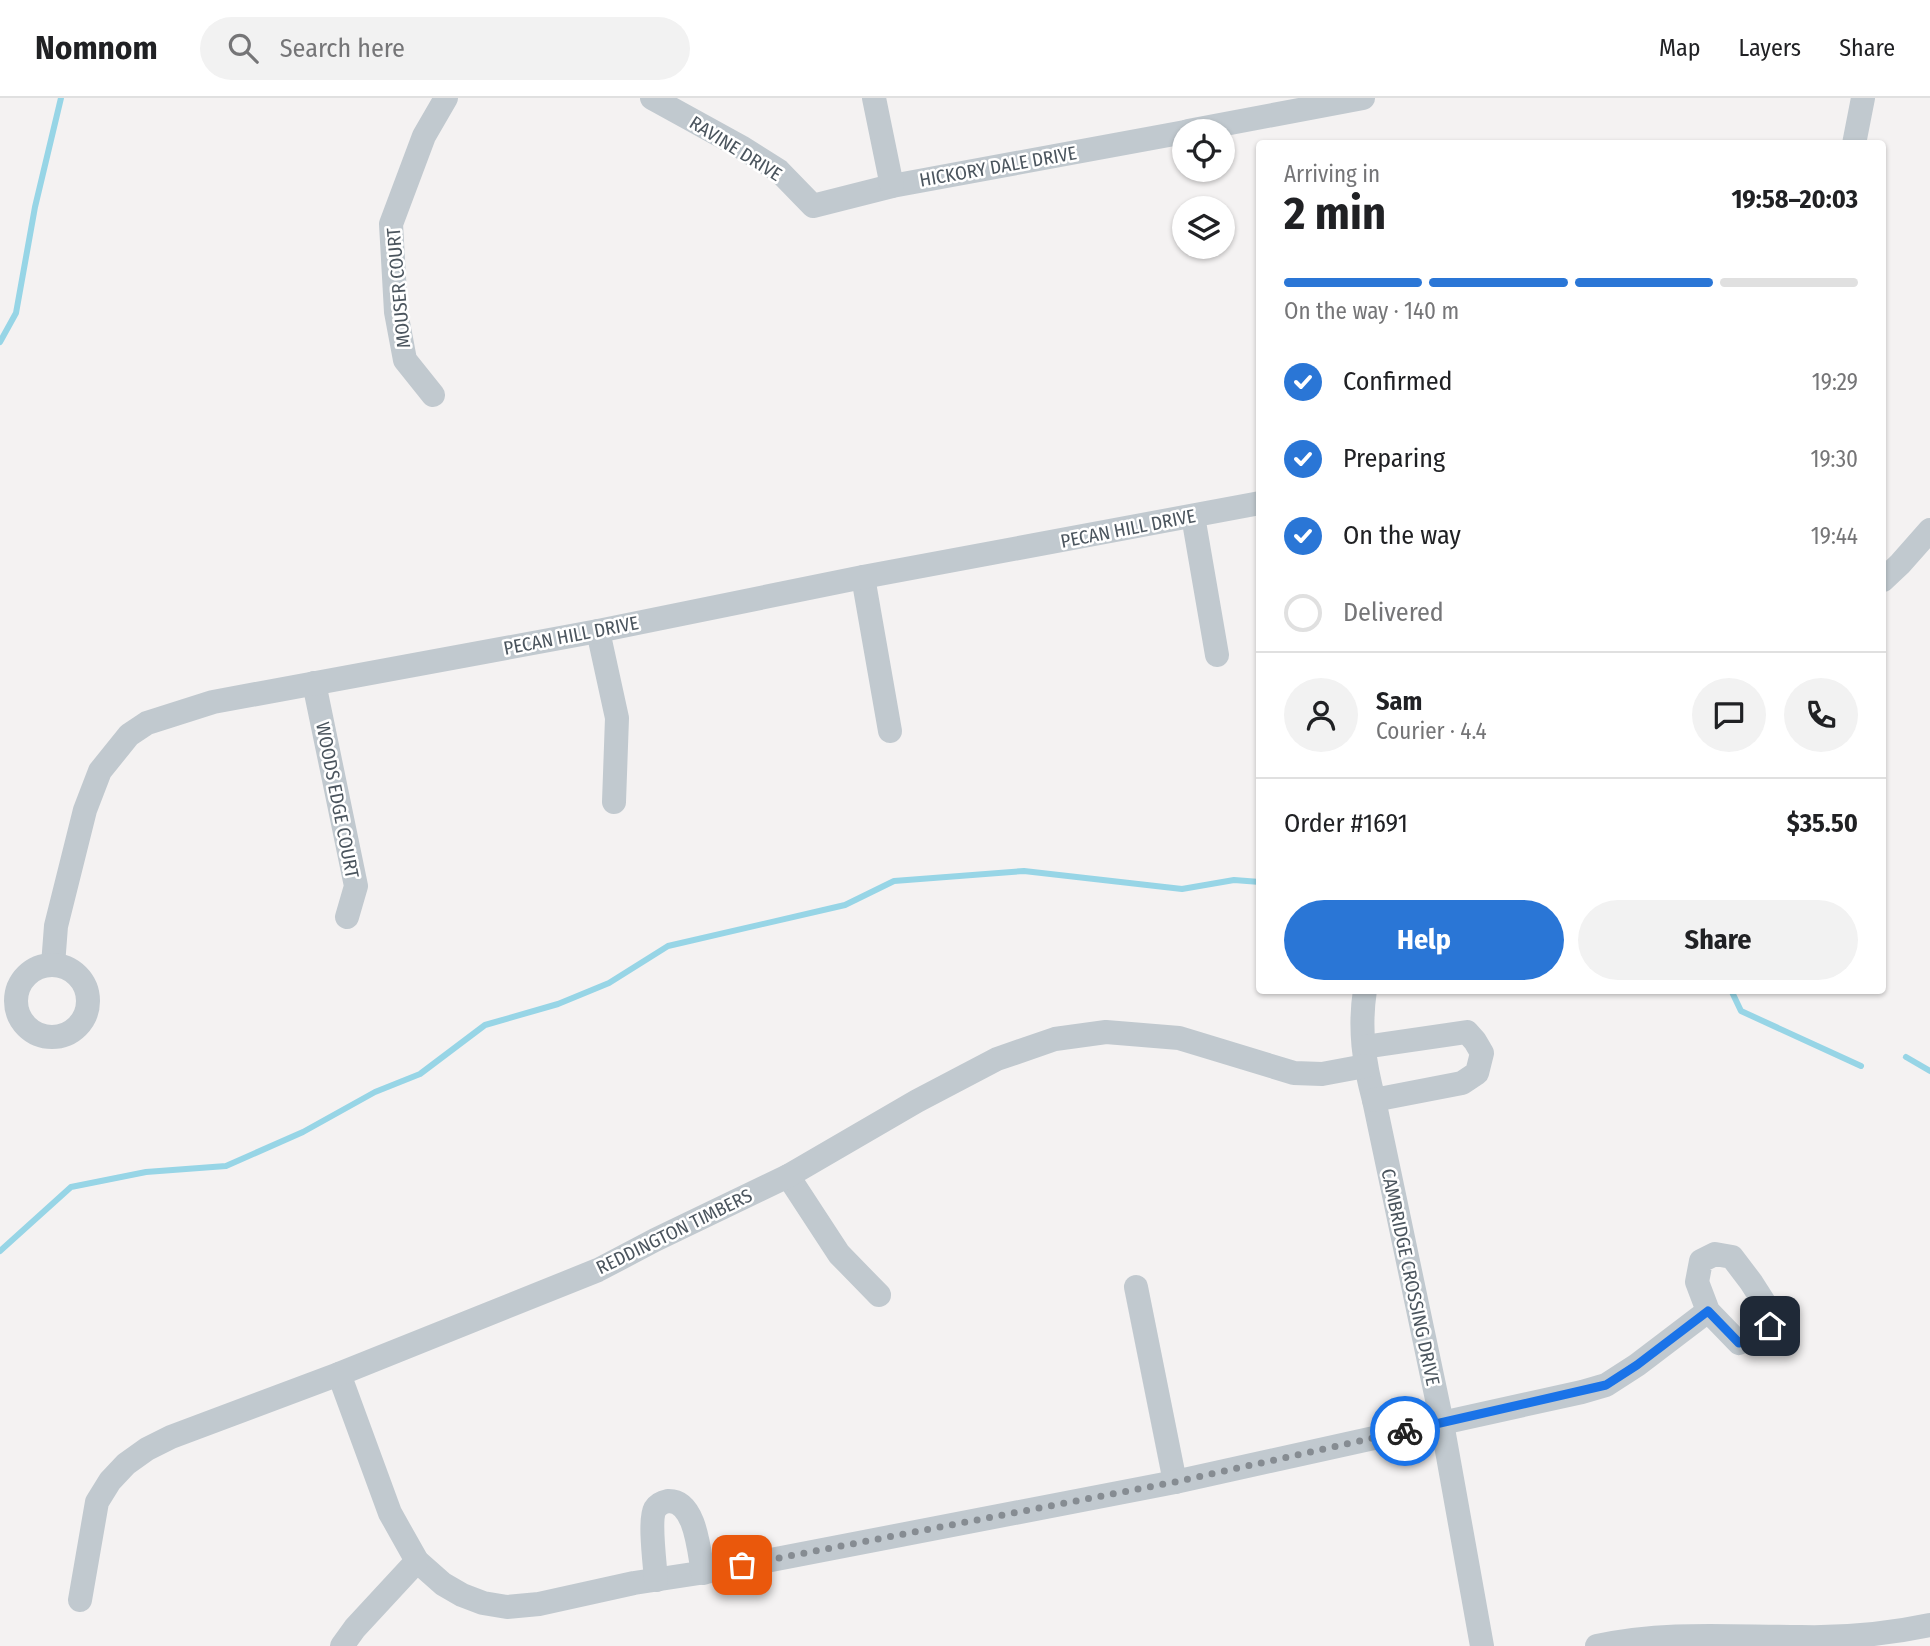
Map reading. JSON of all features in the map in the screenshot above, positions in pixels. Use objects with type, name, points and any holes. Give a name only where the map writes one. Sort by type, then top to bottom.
[{"type":"street","name":"MOUSER COURT","points":[[433,395],[405,360],[396,312],[391,224],[424,136],[446,98]]},
{"type":"street","name":"RAVINE DRIVE","points":[[652,98],[779,171],[813,206]]},
{"type":"street","points":[[874,98],[892,186]]},
{"type":"street","name":"HICKORY DALE DRIVE","points":[[1235,123],[1363,98]]},
{"type":"street","points":[[1855,140],[1863,98]]},
{"type":"street","name":"HICKORY DALE DRIVE","points":[[813,206],[892,186],[1172,135]]},
{"type":"street","name":"PECAN HILL DRIVE","points":[[53,965],[56,926],[85,810],[100,771],[130,735],[147,723],[213,702],[598,631],[863,577],[1256,504]]},
{"type":"street","points":[[1193,516],[1217,655]]},
{"type":"street","points":[[1886,577],[1930,530]]},
{"type":"street","points":[[863,577],[890,731]]},
{"type":"street","points":[[598,631],[617,718],[614,802]]},
{"type":"street","name":"WOODS EDGE COURT","points":[[314,683],[356,886],[347,917]]},
{"type":"street","name":"CAMBRIDGE CROSSING DRIVE","points":[[1364,994],[1362,1009],[1364,1056],[1441,1423],[1482,1646]]},
{"type":"street","name":"REDDINGTON TIMBERS","points":[[80,1600],[97,1502],[110,1481],[126,1464],[147,1449],[170,1437],[339,1374],[598,1270],[788,1176],[917,1101],[997,1059],[1055,1039],[1105,1032],[1179,1038],[1294,1073],[1322,1074],[1364,1056],[1466,1032],[1482,1053],[1477,1073],[1462,1083],[1374,1100]]},
{"type":"street","points":[[788,1176],[838,1254],[879,1296]]},
{"type":"street","points":[[1136,1287],[1175,1482]]},
{"type":"street","points":[[339,1374],[390,1513],[417,1561],[443,1584],[462,1595],[483,1603],[507,1607],[539,1604],[1175,1482],[1606,1385],[1708,1311]]},
{"type":"street","points":[[656,1580],[653,1520],[655,1510],[662,1502],[680,1503],[690,1516],[703,1573]]},
{"type":"street","points":[[342,1646],[355,1628],[417,1561]]},
{"type":"street","points":[[1597,1646],[1692,1634],[1803,1638],[1887,1634],[1930,1625]]},
{"type":"waterway","points":[[0,342],[16,313],[35,207],[61,98]]},
{"type":"waterway","points":[[0,1251],[71,1187],[146,1172],[226,1166],[303,1132],[375,1092],[420,1074],[485,1025],[558,1004],[609,983],[668,946],[845,905],[894,881],[1024,871],[1182,889],[1234,880],[1256,882]]},
{"type":"waterway","points":[[1733,994],[1741,1011],[1861,1066]]},
{"type":"waterway","points":[[1906,1057],[1930,1071]]},
{"type":"way so far","points":[[742,1565],[1175,1482],[1405,1431]]},
{"type":"route","points":[[1405,1431],[1606,1385],[1708,1311],[1739,1343],[1770,1326]]}]
